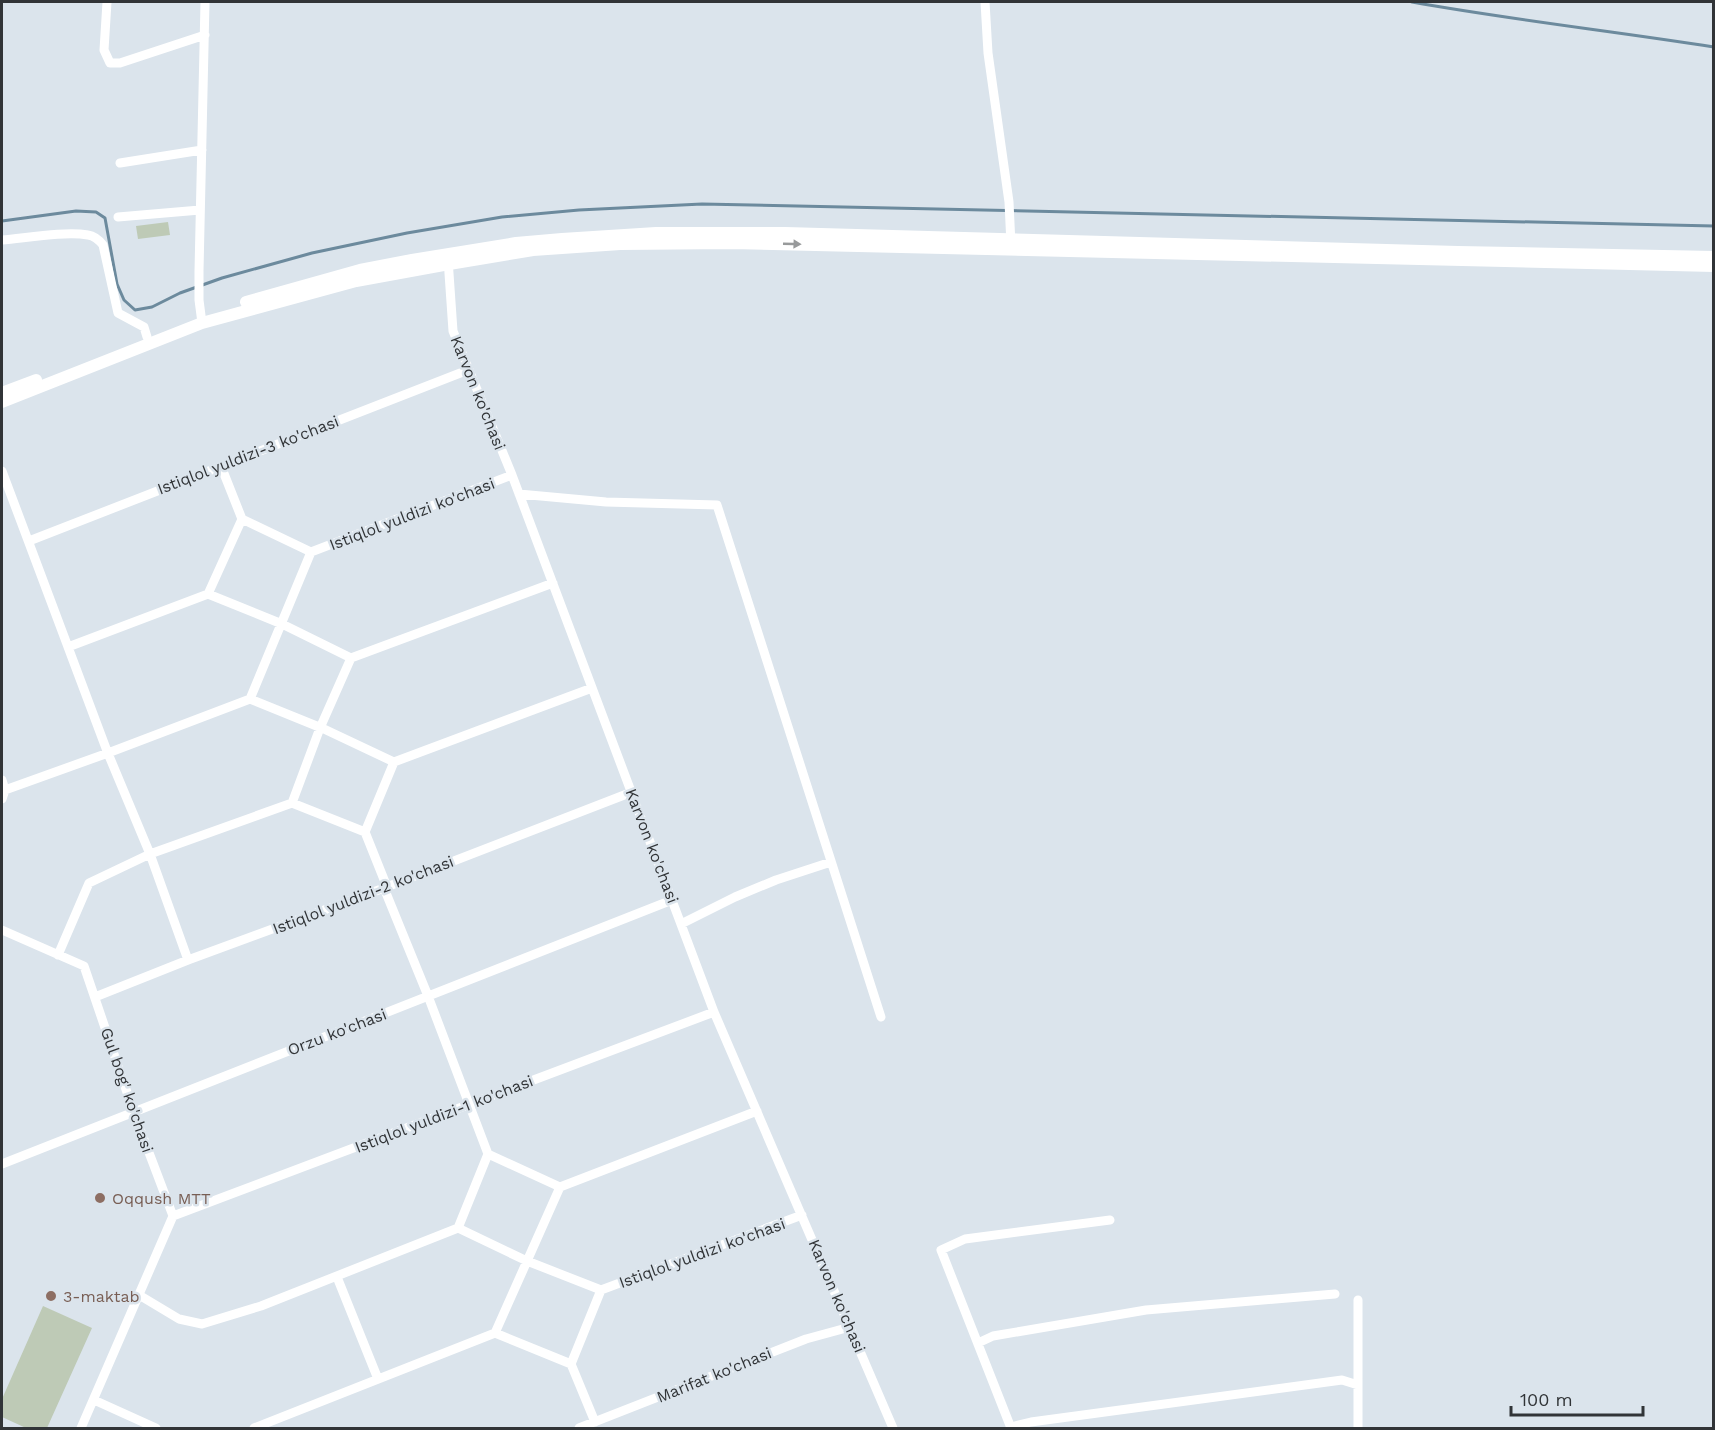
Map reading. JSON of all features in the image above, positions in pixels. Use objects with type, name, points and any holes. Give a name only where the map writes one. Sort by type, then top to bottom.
[{"type":"main road","points":[[2,393],[147,337],[202,320],[448,259],[533,250],[620,244],[732,243],[1713,256]]},
{"type":"main road","points":[[1011,245],[1713,266]]},
{"type":"main road","points":[[2,402],[202,320]]},
{"type":"street","points":[[107,2],[104,50],[110,63],[120,63],[205,35]]},
{"type":"street","points":[[202,320],[199,271],[205,2]]},
{"type":"street","points":[[985,2],[988,53],[1009,202],[1011,245]]},
{"type":"street","points":[[120,163],[202,150]]},
{"type":"street","points":[[118,217],[200,210]]},
{"type":"street","points":[[2,240],[70,234],[90,235],[98,239],[104,245],[118,313],[144,327],[147,337]]},
{"type":"street","name":"Karvon ko'chasi","points":[[448,259],[453,331],[512,475],[714,1012],[893,1428]]},
{"type":"street","name":"Istiqlol yuldizi-3 ko'chasi","points":[[28,540],[468,370]]},
{"type":"street","points":[[221,466],[242,519],[311,552],[250,699]]},
{"type":"street","points":[[2,471],[108,753],[150,855],[188,960]]},
{"type":"street","name":"Istiqlol yuldizi ko'chasi","points":[[311,552],[512,475]]},
{"type":"street","points":[[519,494],[606,502],[717,505],[881,1017]]},
{"type":"street","points":[[208,594],[242,519]]},
{"type":"street","points":[[292,803],[351,658],[553,583]]},
{"type":"street","points":[[68,647],[208,594],[282,624],[351,658]]},
{"type":"street","points":[[2,780],[4,795],[250,699],[321,728],[394,762],[592,688]]},
{"type":"street","points":[[394,762],[365,832],[468,1104],[488,1154],[560,1187]]},
{"type":"street","name":"Istiqlol yuldizi-2 ko'chasi","points":[[95,997],[632,792]]},
{"type":"street","points":[[58,955],[89,883],[150,855],[292,803],[365,832]]},
{"type":"street","points":[[681,924],[735,897],[776,880],[831,862]]},
{"type":"street","name":"Orzu ko'chasi","points":[[2,1164],[672,900]]},
{"type":"street","name":"Gul bog' ko'chasi","points":[[2,930],[84,966],[134,1113],[173,1216]]},
{"type":"street","name":"Istiqlol yuldizi-1 ko'chasi","points":[[173,1216],[714,1012]]},
{"type":"street","points":[[495,1333],[560,1187],[757,1111]]},
{"type":"street","points":[[139,1295],[180,1319],[202,1324],[261,1306],[337,1277],[458,1228],[488,1154]]},
{"type":"street","name":"Istiqlol yuldizi ko'chasi","points":[[601,1290],[802,1215]]},
{"type":"street","points":[[81,1428],[173,1216]]},
{"type":"street","points":[[1110,1220],[964,1239],[941,1250],[1011,1428],[1031,1422],[1342,1380],[1358,1385]]},
{"type":"street","points":[[458,1228],[527,1261],[601,1290],[571,1364],[595,1422]]},
{"type":"street","points":[[337,1277],[378,1379]]},
{"type":"street","points":[[978,1343],[993,1336],[1146,1310],[1335,1294]]},
{"type":"street","points":[[1358,1300],[1358,1428]]},
{"type":"street","name":"Marifat ko'chasi","points":[[579,1428],[806,1339],[850,1328]]},
{"type":"street","points":[[254,1428],[495,1333],[571,1364]]},
{"type":"street","points":[[93,1400],[156,1428]]},
{"type":"green space","points":[[168,222],[170,235],[138,239],[136,226]]},
{"type":"green space","points":[[43,1306],[92,1328],[47,1428],[26,1428],[2,1417],[2,1399]]},
{"type":"waterway","points":[[1412,2],[1714,47]]},
{"type":"waterway","points":[[2,221],[76,211],[96,212],[105,218],[117,284],[124,300],[135,310],[152,307],[180,293],[222,278],[312,253],[407,233],[502,217],[579,210],[702,204],[1714,226]]},
{"type":"place","name":"Oqqush MTT","points":[[100,1198]]},
{"type":"place","name":"3-maktab","points":[[51,1296]]}]
